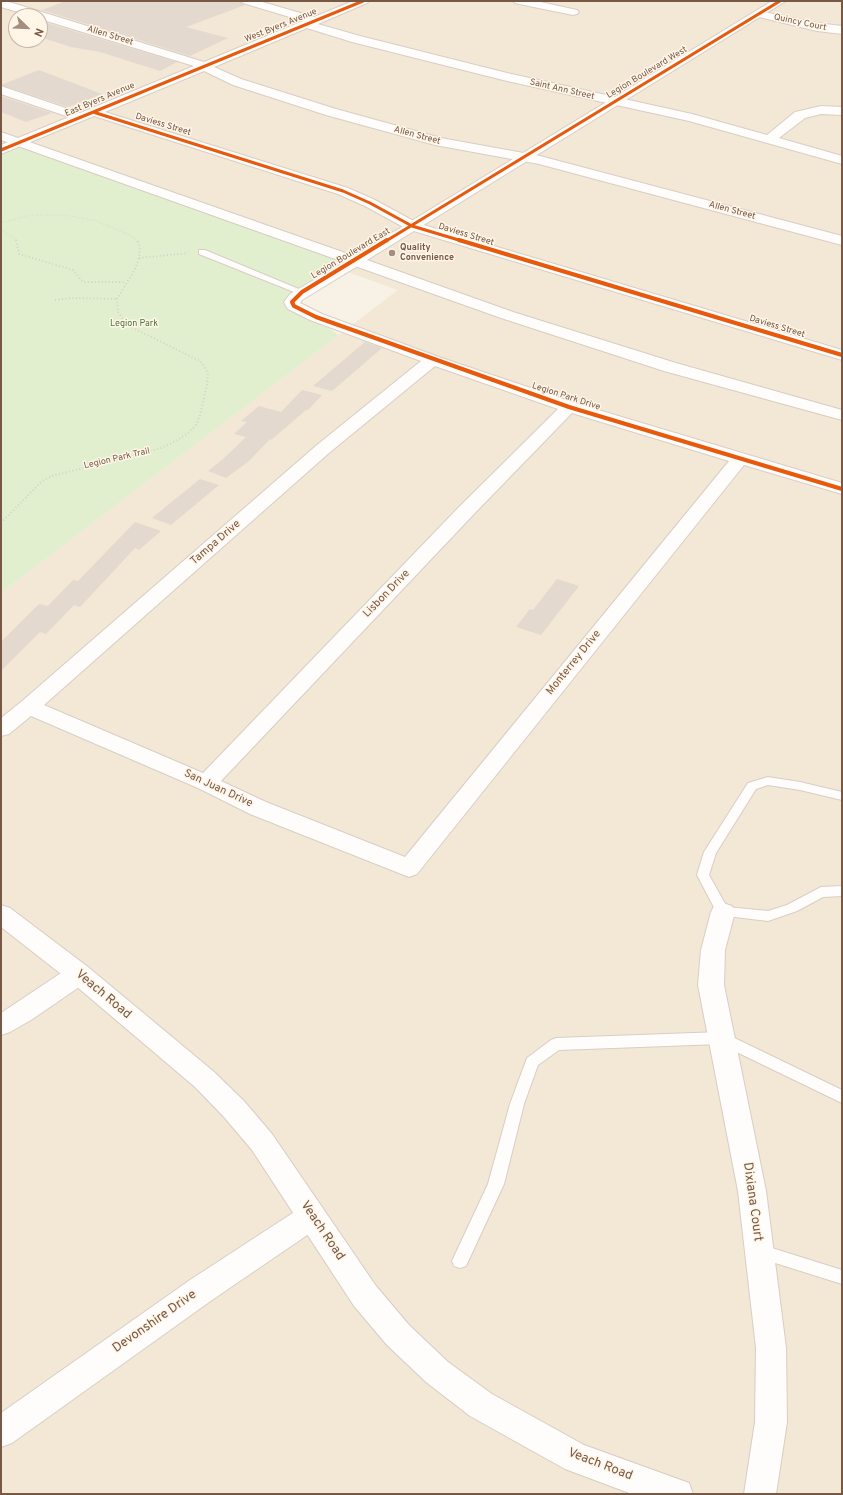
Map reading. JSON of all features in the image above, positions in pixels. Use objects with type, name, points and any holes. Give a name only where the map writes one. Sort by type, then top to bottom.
[{"type":"street","name":"Saint Ann Street","points":[[247,1],[356,39],[507,77],[692,118],[842,160]]},
{"type":"street","name":"West Byers Avenue","points":[[204,66],[363,1]]},
{"type":"street","points":[[519,1],[573,12]]},
{"type":"street","name":"Legion Boulevard West","points":[[522,157],[780,1]]},
{"type":"street","name":"Allen Street","points":[[1,3],[204,66],[237,82],[338,114],[440,142],[522,157],[568,168],[842,241]]},
{"type":"street","name":"Quincy Court","points":[[759,14],[817,27],[842,30]]},
{"type":"street","name":"East Byers Avenue","points":[[1,150],[204,66]]},
{"type":"street","name":"Daviess Street","points":[[1,90],[267,166],[343,191],[370,203],[412,226],[842,355]]},
{"type":"street","points":[[769,140],[780,129],[800,115],[821,110],[842,111]]},
{"type":"street","points":[[1,136],[507,315],[585,341],[842,415]]},
{"type":"street","name":"Legion Boulevard East","points":[[297,297],[522,157]]},
{"type":"street","name":"Legion Park Drive","points":[[297,297],[294,306],[316,317],[434,360],[569,407],[842,489]]},
{"type":"street","name":"Tampa Drive","points":[[1,729],[29,707],[323,449],[434,360]]},
{"type":"street","name":"Lisbon Drive","points":[[206,783],[466,511],[569,407]]},
{"type":"street","name":"Monterrey Drive","points":[[409,868],[740,459]]},
{"type":"street","name":"San Juan Drive","points":[[29,707],[206,783],[258,808],[409,868]]},
{"type":"street","name":"Dixiana Court","points":[[723,912],[713,950],[711,985],[752,1191],[771,1348],[771,1422],[760,1494]]},
{"type":"street","name":"Veach Road","points":[[1,914],[79,974],[204,1079],[234,1109],[262,1142],[365,1296],[398,1335],[437,1372],[481,1405],[576,1458],[677,1494]]},
{"type":"street","points":[[1,1025],[22,1013],[79,974]]},
{"type":"street","name":"Devonshire Drive","points":[[1,1432],[201,1290],[312,1216]]},
{"type":"lane","points":[[202,252],[297,297]]},
{"type":"lane","points":[[842,796],[800,786],[768,781],[752,786],[710,852],[703,875],[723,912],[768,916],[792,908],[821,892],[842,891]]},
{"type":"lane","points":[[460,1261],[496,1184],[517,1104],[532,1062],[556,1044],[722,1038],[842,1097]]},
{"type":"lane","points":[[759,1251],[842,1277]]},
{"type":"path","points":[[1,223],[37,214],[84,218],[132,236],[137,240],[140,247],[139,258],[135,269],[117,299],[71,298],[55,300]]},
{"type":"path","points":[[1,230],[16,239],[19,254],[73,270],[83,282],[126,282]]},
{"type":"path","points":[[139,258],[202,252]]},
{"type":"shaded area","points":[[1,1],[842,1],[842,1494],[1,1494],[1,593],[398,290],[1,148]]},
{"type":"green space","name":"Legion Park","points":[[19,142],[356,261],[294,306],[339,335],[1,593],[1,150]]},
{"type":"building","points":[[66,1],[240,1],[245,5],[186,27],[228,38],[190,56],[48,12],[47,8]]},
{"type":"building","points":[[48,23],[177,62],[160,71],[100,52],[71,47],[48,40]]},
{"type":"building","points":[[39,70],[102,94],[68,107],[1,85]]},
{"type":"building","points":[[1,96],[52,113],[26,122],[1,112]]},
{"type":"building","points":[[365,342],[382,348],[332,391],[313,386]]},
{"type":"building","points":[[302,390],[322,395],[308,410],[306,410],[271,440],[270,439],[249,461],[226,478],[208,471],[246,437],[234,434],[247,422],[241,421],[259,406],[281,412]]},
{"type":"building","points":[[200,479],[219,485],[171,525],[152,518]]},
{"type":"building","points":[[135,522],[161,531],[139,550],[135,548],[80,607],[74,605],[46,634],[40,632],[1,671],[1,642],[39,604],[48,606],[73,580],[78,581]]},
{"type":"building","points":[[557,579],[579,586],[541,635],[516,627],[530,609],[533,610]]},
{"type":"cycle path","points":[[1,150],[363,1]]},
{"type":"cycle path","points":[[780,1],[302,292],[292,302],[294,306],[316,317],[569,407],[842,489]]},
{"type":"cycle path","points":[[93,112],[343,191],[370,203],[412,226],[842,355]]},
{"type":"place","name":"Quality Convenience","points":[[392,253]]}]
